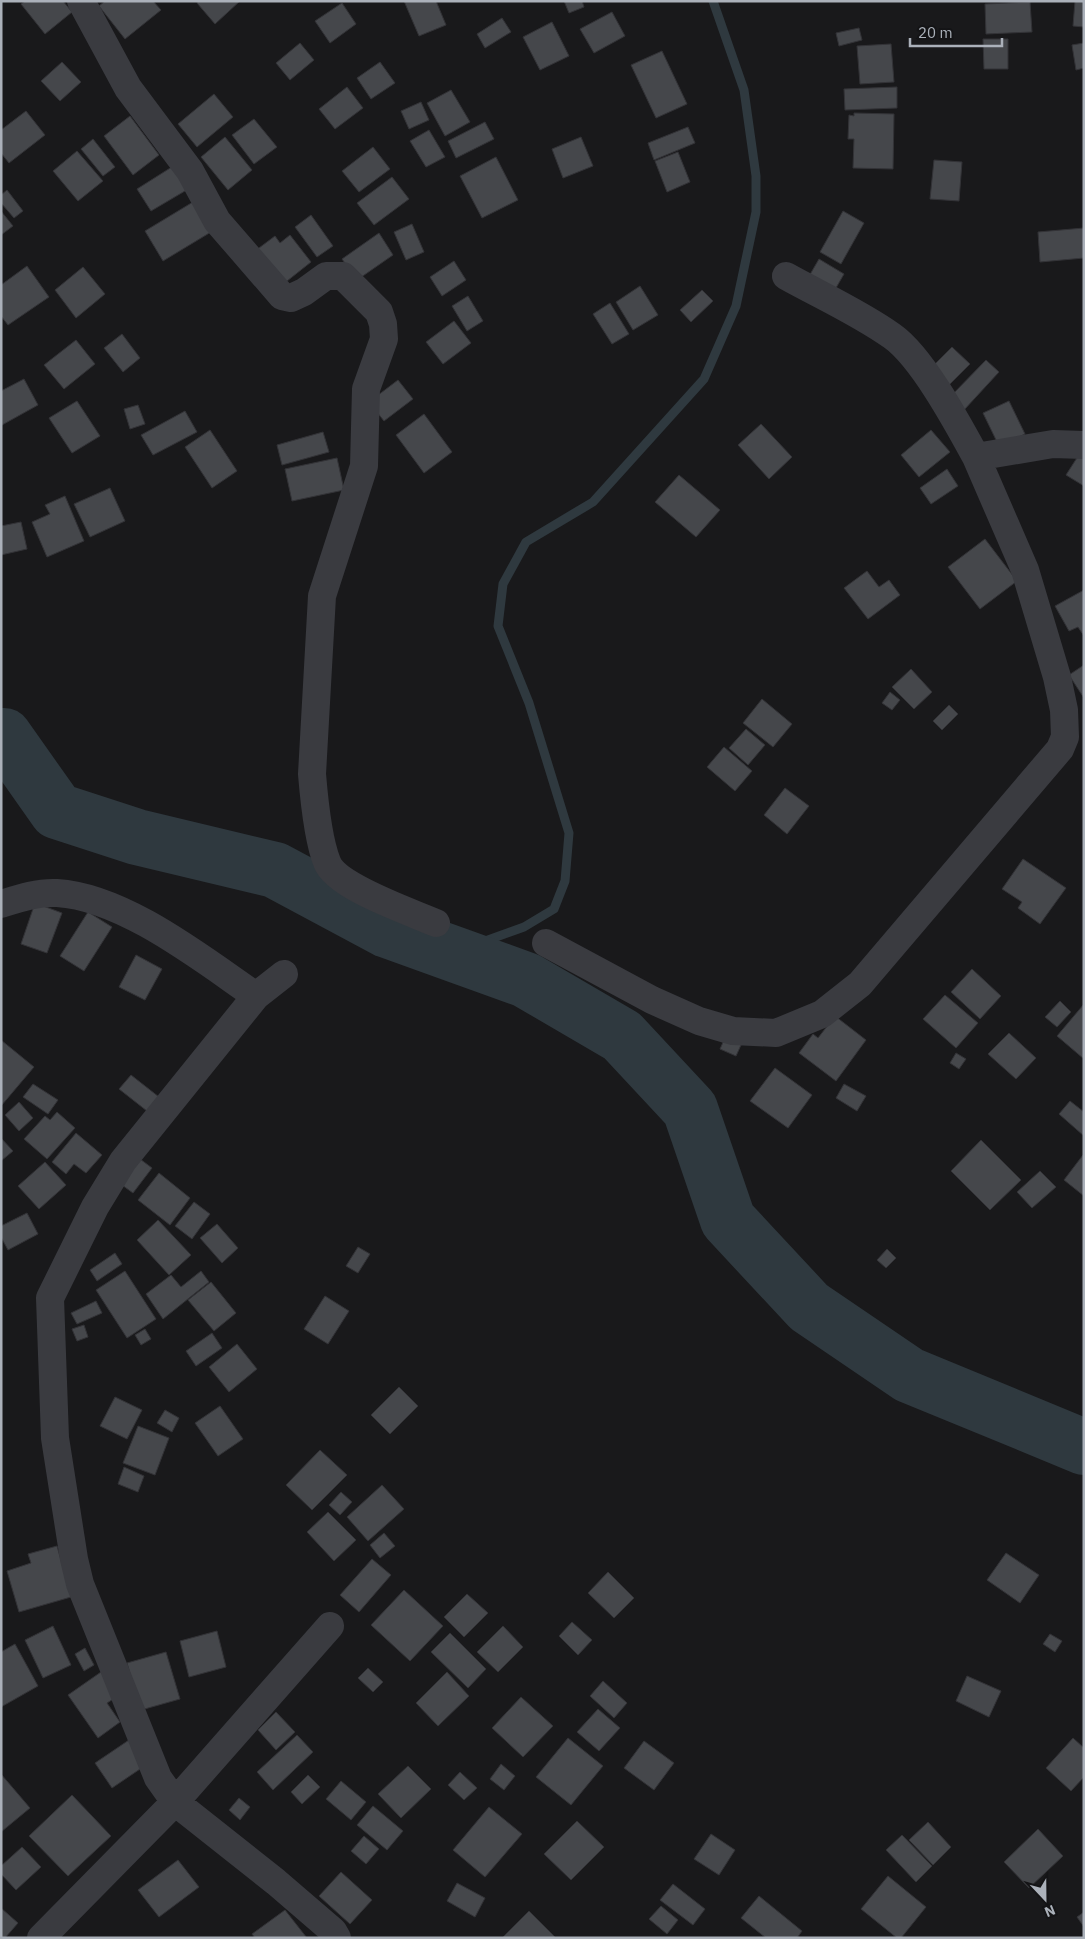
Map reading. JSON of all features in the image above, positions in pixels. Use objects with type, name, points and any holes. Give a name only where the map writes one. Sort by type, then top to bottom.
[{"type":"street","points":[[81,1],[128,88],[190,171],[217,221],[282,296],[291,298],[304,292],[326,276],[334,274],[343,276],[379,312],[383,324],[384,339],[366,388],[364,466],[322,596],[312,774],[314,799],[327,863],[344,882],[436,923]]},
{"type":"street","points":[[546,943],[652,1000],[699,1020],[733,1031],[776,1033],[822,1014],[860,984],[1060,749],[1065,737],[1064,710],[1057,677],[1025,570],[976,456],[954,415],[913,357],[893,336],[786,276]]},
{"type":"street","points":[[976,456],[1053,444],[1084,445]]},
{"type":"street","points":[[1,904],[30,895],[57,893],[91,900],[168,935],[256,996]]},
{"type":"street","points":[[284,974],[256,996],[123,1161],[95,1207],[50,1298],[49,1319],[55,1438],[80,1584],[158,1778],[175,1802],[276,1882],[333,1931],[337,1938]]},
{"type":"street","points":[[42,1938],[175,1802],[330,1626]]},
{"type":"building","points":[[25,1],[63,1],[72,12],[45,34],[21,4]]},
{"type":"building","points":[[105,1],[153,1],[161,10],[125,39],[99,6]]},
{"type":"building","points":[[198,1],[240,1],[215,24],[197,3]]},
{"type":"building","points":[[404,1],[436,1],[446,25],[419,36]]},
{"type":"building","points":[[564,1],[582,1],[584,7],[569,13]]},
{"type":"building","points":[[1075,1],[1084,1],[1084,27],[1073,26]]},
{"type":"building","points":[[1030,2],[1032,32],[986,34],[985,4]]},
{"type":"building","points":[[342,3],[356,24],[330,43],[315,21]]},
{"type":"building","points":[[612,12],[625,36],[594,53],[580,29]]},
{"type":"building","points":[[502,18],[511,32],[485,48],[477,34]]},
{"type":"building","points":[[552,22],[569,56],[540,70],[523,37]]},
{"type":"building","points":[[859,28],[862,40],[839,46],[836,33]]},
{"type":"building","points":[[983,39],[1008,39],[1008,69],[984,69]]},
{"type":"building","points":[[300,43],[314,60],[290,80],[276,63]]},
{"type":"building","points":[[1084,43],[1084,68],[1076,70],[1072,45]]},
{"type":"building","points":[[891,44],[894,82],[860,84],[857,46]]},
{"type":"building","points":[[662,51],[687,104],[656,118],[631,65]]},
{"type":"building","points":[[62,62],[81,82],[60,101],[41,81]]},
{"type":"building","points":[[380,62],[395,83],[371,99],[357,78]]},
{"type":"building","points":[[347,87],[363,108],[335,129],[319,109]]},
{"type":"building","points":[[897,87],[897,108],[845,110],[844,89]]},
{"type":"building","points":[[451,90],[470,122],[445,136],[427,103]]},
{"type":"building","points":[[214,94],[233,117],[197,147],[178,124]]},
{"type":"building","points":[[421,102],[429,120],[409,129],[401,111]]},
{"type":"building","points":[[26,111],[45,135],[9,163],[1,153],[1,130]]},
{"type":"building","points":[[854,113],[894,114],[893,169],[853,168],[854,139],[848,139],[849,115],[854,116]]},
{"type":"building","points":[[130,116],[159,155],[133,175],[104,136]]},
{"type":"building","points":[[254,119],[277,147],[254,164],[232,135]]},
{"type":"building","points":[[485,122],[494,139],[456,158],[448,141]]},
{"type":"building","points":[[688,127],[695,143],[654,160],[648,143]]},
{"type":"building","points":[[429,130],[445,157],[426,167],[410,141]]},
{"type":"building","points":[[225,137],[252,170],[228,190],[201,157]]},
{"type":"building","points":[[581,137],[593,166],[563,178],[552,149]]},
{"type":"building","points":[[93,139],[115,167],[103,176],[81,149]]},
{"type":"building","points":[[373,147],[390,169],[359,192],[342,171]]},
{"type":"building","points":[[77,151],[103,181],[78,201],[53,171]]},
{"type":"building","points":[[678,152],[690,182],[667,192],[655,161]]},
{"type":"building","points":[[496,157],[518,200],[482,218],[460,176]]},
{"type":"building","points":[[934,160],[962,162],[959,201],[930,199]]},
{"type":"building","points":[[175,165],[190,188],[151,211],[137,189]]},
{"type":"building","points":[[392,177],[409,199],[374,225],[357,203]]},
{"type":"building","points":[[7,190],[23,211],[14,218],[1,203],[1,195]]},
{"type":"building","points":[[193,202],[211,232],[163,261],[145,231]]},
{"type":"building","points":[[1,211],[13,226],[1,235]]},
{"type":"building","points":[[843,211],[864,223],[841,264],[820,252]]},
{"type":"building","points":[[311,215],[333,246],[317,257],[295,227]]},
{"type":"building","points":[[412,224],[424,252],[406,260],[394,232]]},
{"type":"building","points":[[1084,228],[1084,258],[1040,262],[1038,232]]},
{"type":"building","points":[[379,233],[393,255],[357,280],[342,259]]},
{"type":"building","points":[[290,235],[311,262],[282,285],[255,251],[275,236],[280,243]]},
{"type":"building","points":[[819,259],[844,274],[833,293],[808,278]]},
{"type":"building","points":[[454,261],[466,280],[442,296],[430,277]]},
{"type":"building","points":[[27,266],[49,297],[8,325],[1,316],[1,285]]},
{"type":"building","points":[[83,267],[105,294],[76,318],[55,290]]},
{"type":"building","points":[[640,286],[658,315],[633,330],[616,302]]},
{"type":"building","points":[[702,290],[713,301],[691,322],[680,310]]},
{"type":"building","points":[[468,296],[483,321],[467,331],[452,306]]},
{"type":"building","points":[[610,303],[629,334],[612,344],[593,314]]},
{"type":"building","points":[[454,321],[471,343],[443,364],[426,342]]},
{"type":"building","points":[[122,334],[140,358],[123,372],[104,348]]},
{"type":"building","points":[[76,340],[95,364],[64,389],[44,365]]},
{"type":"building","points":[[952,347],[970,364],[947,387],[929,370]]},
{"type":"building","points":[[986,360],[999,372],[964,410],[950,397]]},
{"type":"building","points":[[24,379],[38,405],[2,425],[1,391]]},
{"type":"building","points":[[398,380],[413,399],[384,421],[369,402]]},
{"type":"building","points":[[77,401],[100,436],[72,453],[49,418]]},
{"type":"building","points":[[1009,401],[1025,434],[999,446],[983,413]]},
{"type":"building","points":[[138,405],[145,424],[130,429],[124,409]]},
{"type":"building","points":[[185,411],[197,432],[153,455],[141,435]]},
{"type":"building","points":[[424,414],[452,452],[424,473],[396,435]]},
{"type":"building","points":[[761,424],[792,457],[769,479],[738,445]]},
{"type":"building","points":[[210,430],[237,471],[212,488],[185,447]]},
{"type":"building","points":[[931,430],[950,452],[919,477],[901,455]]},
{"type":"building","points":[[323,432],[329,452],[282,465],[277,445]]},
{"type":"building","points":[[1082,450],[1084,451],[1084,486],[1066,475]]},
{"type":"building","points":[[337,458],[344,490],[292,501],[285,469]]},
{"type":"building","points":[[947,469],[958,486],[931,504],[920,488]]},
{"type":"building","points":[[679,475],[720,510],[696,537],[655,502]]},
{"type":"building","points":[[110,488],[125,521],[90,537],[74,504]]},
{"type":"building","points":[[65,496],[84,541],[47,557],[32,522],[50,514],[45,505]]},
{"type":"building","points":[[21,522],[27,549],[1,555],[1,526]]},
{"type":"building","points":[[985,539],[1017,581],[980,609],[948,567]]},
{"type":"building","points":[[867,571],[879,587],[889,580],[900,595],[868,619],[844,588]]},
{"type":"building","points":[[1084,590],[1084,636],[1078,627],[1069,631],[1055,606]]},
{"type":"building","points":[[1084,665],[1084,698],[1069,675]]},
{"type":"building","points":[[911,669],[932,692],[914,709],[892,687]]},
{"type":"building","points":[[890,692],[900,700],[892,710],[882,703]]},
{"type":"building","points":[[762,699],[792,724],[773,747],[743,723]]},
{"type":"building","points":[[949,705],[958,714],[942,730],[933,721]]},
{"type":"building","points":[[746,729],[765,745],[748,765],[729,748]]},
{"type":"building","points":[[724,747],[752,771],[735,791],[707,767]]},
{"type":"building","points":[[785,788],[809,806],[787,834],[764,815]]},
{"type":"building","points":[[1023,859],[1066,888],[1040,924],[1018,908],[1022,902],[1002,889]]},
{"type":"building","points":[[35,903],[62,913],[47,953],[21,944]]},
{"type":"building","points":[[88,912],[112,927],[84,971],[60,956]]},
{"type":"building","points":[[136,955],[162,969],[145,1000],[119,987]]},
{"type":"building","points":[[972,969],[1001,996],[980,1019],[951,992]]},
{"type":"building","points":[[945,995],[978,1023],[956,1048],[923,1019]]},
{"type":"building","points":[[1060,1001],[1071,1012],[1057,1027],[1045,1017]]},
{"type":"building","points":[[1084,1004],[1084,1059],[1057,1036]]},
{"type":"building","points":[[835,1016],[866,1040],[836,1081],[799,1053],[813,1034],[818,1038]]},
{"type":"building","points":[[1009,1033],[1036,1058],[1016,1079],[988,1054]]},
{"type":"building","points":[[725,1038],[741,1045],[736,1056],[720,1049]]},
{"type":"building","points":[[1,1040],[34,1067],[1,1106]]},
{"type":"building","points":[[956,1053],[966,1059],[959,1069],[950,1063]]},
{"type":"building","points":[[775,1068],[812,1095],[788,1128],[750,1101]]},
{"type":"building","points":[[131,1075],[159,1097],[147,1111],[119,1089]]},
{"type":"building","points":[[33,1084],[58,1100],[48,1114],[23,1097]]},
{"type":"building","points":[[844,1084],[866,1096],[857,1111],[836,1098]]},
{"type":"building","points":[[1070,1101],[1084,1112],[1084,1136],[1059,1114]]},
{"type":"building","points":[[19,1102],[33,1118],[19,1131],[5,1115]]},
{"type":"building","points":[[57,1112],[75,1128],[47,1159],[24,1139],[45,1116],[50,1120]]},
{"type":"building","points":[[76,1133],[102,1155],[86,1173],[74,1164],[66,1174],[52,1162]]},
{"type":"building","points":[[1,1138],[13,1151],[1,1161]]},
{"type":"building","points":[[981,1140],[1021,1180],[990,1210],[951,1171]]},
{"type":"building","points":[[1084,1156],[1084,1196],[1064,1180]]},
{"type":"building","points":[[140,1159],[152,1168],[133,1193],[122,1185]]},
{"type":"building","points":[[45,1162],[66,1185],[39,1209],[18,1186]]},
{"type":"building","points":[[1040,1171],[1056,1187],[1032,1208],[1017,1192]]},
{"type":"building","points":[[159,1173],[190,1198],[170,1225],[138,1200]]},
{"type":"building","points":[[194,1202],[210,1214],[192,1239],[175,1226]]},
{"type":"building","points":[[27,1213],[38,1234],[8,1250],[1,1237],[1,1226]]},
{"type":"building","points":[[158,1220],[191,1255],[169,1275],[137,1240]]},
{"type":"building","points":[[217,1224],[238,1248],[222,1263],[200,1238]]},
{"type":"building","points":[[358,1247],[370,1254],[358,1273],[346,1266]]},
{"type":"building","points":[[887,1249],[896,1258],[886,1268],[877,1260]]},
{"type":"building","points":[[115,1253],[122,1264],[97,1281],[90,1270]]},
{"type":"building","points":[[125,1271],[156,1319],[127,1338],[96,1290]]},
{"type":"building","points":[[201,1271],[209,1282],[163,1319],[146,1294],[171,1275],[181,1287]]},
{"type":"building","points":[[211,1282],[236,1313],[214,1331],[188,1300]]},
{"type":"building","points":[[325,1296],[349,1311],[328,1344],[304,1329]]},
{"type":"building","points":[[96,1301],[102,1313],[77,1324],[71,1313]]},
{"type":"building","points":[[84,1325],[88,1337],[77,1341],[72,1329]]},
{"type":"building","points":[[145,1329],[151,1339],[141,1345],[135,1335]]},
{"type":"building","points":[[212,1333],[222,1348],[196,1366],[186,1351]]},
{"type":"building","points":[[237,1344],[257,1369],[229,1392],[209,1367]]},
{"type":"building","points":[[399,1387],[418,1406],[390,1434],[371,1415]]},
{"type":"building","points":[[115,1397],[142,1410],[127,1439],[100,1426]]},
{"type":"building","points":[[220,1406],[243,1439],[218,1456],[195,1423]]},
{"type":"building","points":[[165,1410],[179,1418],[172,1432],[157,1423]]},
{"type":"building","points":[[138,1426],[169,1438],[155,1475],[123,1463]]},
{"type":"building","points":[[320,1450],[347,1475],[312,1510],[286,1485]]},
{"type":"building","points":[[124,1467],[144,1476],[138,1492],[118,1484]]},
{"type":"building","points":[[382,1485],[404,1509],[368,1541],[347,1517]]},
{"type":"building","points":[[341,1492],[352,1502],[340,1515],[329,1505]]},
{"type":"building","points":[[328,1512],[356,1540],[334,1561],[307,1532]]},
{"type":"building","points":[[384,1533],[395,1546],[380,1558],[370,1545]]},
{"type":"building","points":[[57,1546],[71,1597],[19,1612],[7,1571],[31,1563],[28,1554]]},
{"type":"building","points":[[1006,1553],[1039,1575],[1020,1603],[987,1580]]},
{"type":"building","points":[[372,1559],[391,1575],[359,1612],[340,1595]]},
{"type":"building","points":[[608,1572],[634,1598],[614,1618],[588,1593]]},
{"type":"building","points":[[404,1590],[443,1626],[410,1661],[371,1625]]},
{"type":"building","points":[[467,1594],[488,1613],[464,1637],[444,1617]]},
{"type":"building","points":[[572,1622],[592,1640],[578,1655],[559,1636]]},
{"type":"building","points":[[53,1626],[71,1665],[43,1678],[25,1640]]},
{"type":"building","points":[[503,1626],[523,1647],[498,1672],[477,1652]]},
{"type":"building","points":[[217,1631],[226,1667],[189,1677],[180,1641]]},
{"type":"building","points":[[450,1633],[486,1669],[468,1688],[431,1652]]},
{"type":"building","points":[[1050,1634],[1062,1641],[1055,1652],[1043,1644]]},
{"type":"building","points":[[15,1644],[38,1686],[1,1707],[1,1652]]},
{"type":"building","points":[[85,1648],[94,1665],[84,1671],[75,1654]]},
{"type":"building","points":[[166,1652],[180,1699],[141,1710],[127,1663]]},
{"type":"building","points":[[368,1668],[383,1682],[373,1692],[358,1678]]},
{"type":"building","points":[[101,1672],[118,1696],[107,1703],[120,1722],[98,1738],[68,1695]]},
{"type":"building","points":[[447,1672],[469,1696],[438,1726],[416,1703]]},
{"type":"building","points":[[967,1676],[1001,1691],[989,1717],[956,1701]]},
{"type":"building","points":[[603,1681],[627,1703],[614,1718],[590,1696]]},
{"type":"building","points":[[521,1697],[553,1726],[523,1757],[492,1728]]},
{"type":"building","points":[[598,1709],[620,1728],[599,1751],[577,1732]]},
{"type":"building","points":[[276,1712],[295,1732],[276,1750],[258,1730]]},
{"type":"building","points":[[297,1735],[313,1752],[273,1790],[257,1772]]},
{"type":"building","points":[[568,1738],[603,1766],[571,1805],[536,1777]]},
{"type":"building","points":[[1073,1738],[1084,1748],[1084,1777],[1071,1791],[1046,1768]]},
{"type":"building","points":[[129,1740],[146,1765],[112,1788],[95,1763]]},
{"type":"building","points":[[644,1741],[674,1763],[654,1790],[624,1768]]},
{"type":"building","points":[[501,1764],[515,1776],[504,1790],[490,1779]]},
{"type":"building","points":[[408,1766],[431,1789],[401,1818],[378,1794]]},
{"type":"building","points":[[460,1772],[477,1788],[464,1800],[448,1785]]},
{"type":"building","points":[[1,1774],[30,1808],[1,1832]]},
{"type":"building","points":[[308,1775],[320,1787],[302,1804],[291,1792]]},
{"type":"building","points":[[341,1781],[366,1802],[351,1820],[326,1799]]},
{"type":"building","points":[[72,1795],[111,1836],[68,1876],[29,1836]]},
{"type":"building","points":[[239,1798],[250,1807],[240,1820],[229,1810]]},
{"type":"building","points":[[373,1806],[403,1831],[387,1850],[357,1825]]},
{"type":"building","points":[[489,1807],[522,1834],[485,1877],[453,1850]]},
{"type":"building","points":[[577,1821],[604,1847],[571,1880],[544,1854]]},
{"type":"building","points":[[928,1822],[951,1847],[933,1865],[909,1840]]},
{"type":"building","points":[[1038,1829],[1063,1856],[1029,1888],[1004,1862]]},
{"type":"building","points":[[711,1834],[735,1850],[719,1875],[694,1859]]},
{"type":"building","points":[[902,1835],[932,1866],[916,1882],[886,1850]]},
{"type":"building","points":[[364,1836],[379,1849],[366,1864],[351,1851]]},
{"type":"building","points":[[22,1847],[41,1867],[16,1890],[1,1874],[1,1866]]},
{"type":"building","points":[[178,1860],[199,1887],[159,1917],[138,1890]]},
{"type":"building","points":[[341,1872],[372,1900],[350,1924],[319,1896]]},
{"type":"building","points":[[888,1876],[926,1907],[901,1938],[897,1938],[861,1909]]},
{"type":"building","points":[[457,1883],[485,1898],[475,1917],[447,1901]]},
{"type":"building","points":[[673,1884],[705,1909],[693,1925],[660,1900]]},
{"type":"building","points":[[759,1896],[802,1931],[797,1938],[766,1938],[741,1918]]},
{"type":"building","points":[[661,1906],[678,1920],[667,1934],[649,1919]]},
{"type":"building","points":[[1,1908],[18,1923],[5,1938],[1,1938]]},
{"type":"building","points":[[285,1910],[307,1938],[255,1938],[252,1934]]},
{"type":"building","points":[[529,1911],[556,1938],[502,1938]]},
{"type":"building","points":[[1084,1912],[1084,1927],[1077,1917]]},
{"type":"waterway","points":[[452,953],[524,927],[554,909],[565,881],[569,833],[529,703],[498,626],[503,584],[526,542],[593,502],[704,379],[736,306],[756,212],[756,176],[744,90],[713,1]]},
{"type":"waterway","points":[[1,736],[4,736],[57,811],[137,837],[275,870],[387,930],[526,980],[622,1036],[690,1109],[728,1220],[809,1307],[909,1375],[1084,1447]]}]
